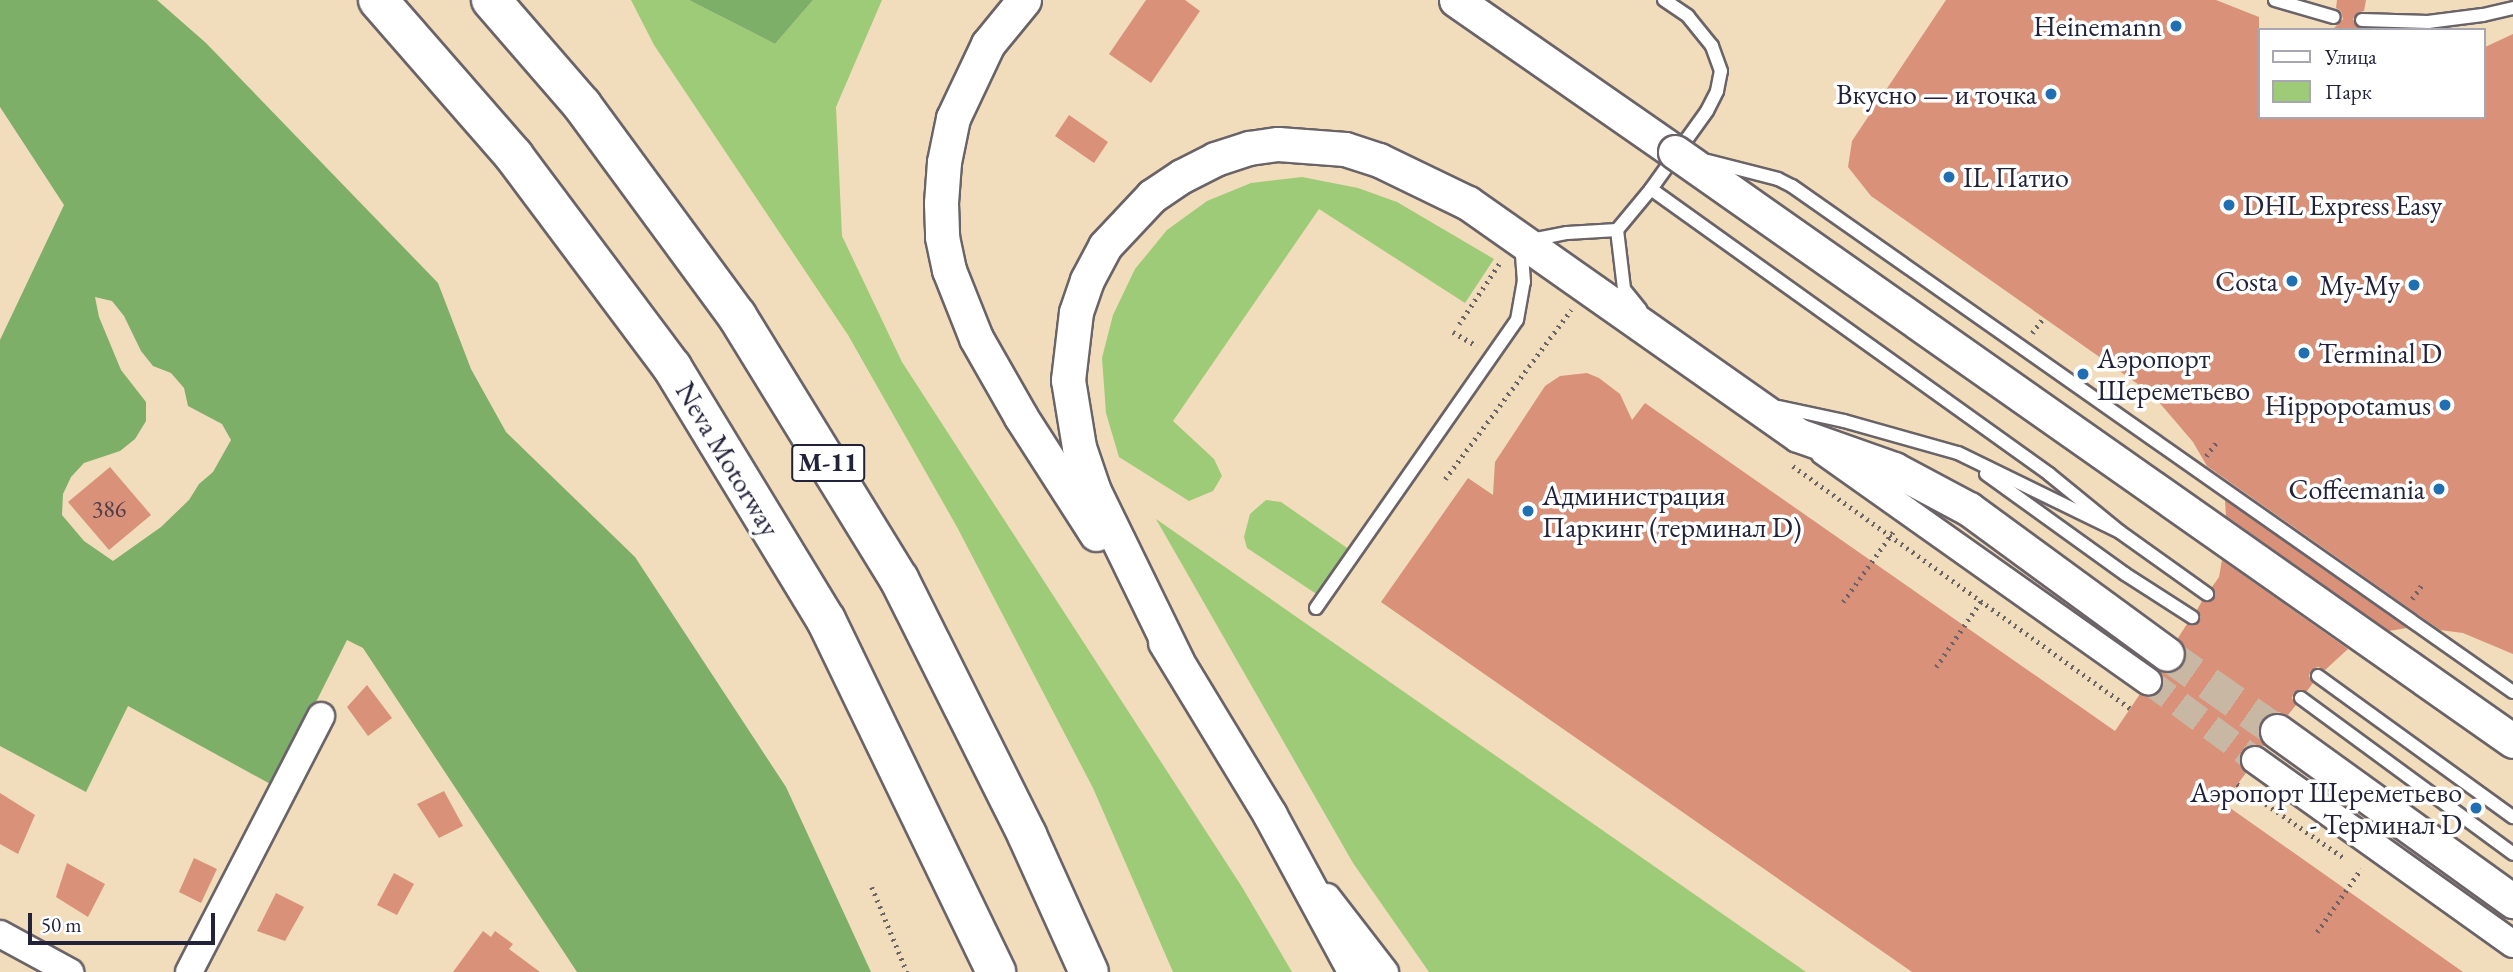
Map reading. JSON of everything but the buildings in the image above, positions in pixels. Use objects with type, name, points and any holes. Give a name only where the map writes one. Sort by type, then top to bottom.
[{"type":"highway","name":"Neva Motorway","points":[[378,0],[514,156],[672,366],[826,620],[996,972]]},
{"type":"highway","name":"М-11","points":[[491,0],[582,105],[751,338],[899,579],[1027,835],[1089,972]]},
{"type":"street","points":[[1024,0],[988,44],[953,118],[944,162],[941,203],[949,270],[976,338],[998,378],[1177,661],[1270,815],[1355,972]]},
{"type":"street","points":[[1456,0],[2513,741]]},
{"type":"street","points":[[1177,661],[1094,491],[1079,447],[1068,380],[1076,312],[1087,280],[1105,246],[1152,196],[1214,159],[1249,148],[1278,144],[1345,149],[1379,160],[1468,203],[1518,241],[1675,347],[1795,449],[2148,681]]},
{"type":"street","points":[[1795,449],[1894,468],[1969,509],[2167,654]]},
{"type":"street","points":[[189,972],[321,716]]},
{"type":"street","points":[[2277,731],[2513,901]]},
{"type":"street","points":[[2255,760],[2513,944]]},
{"type":"street","points":[[1270,815],[1316,883],[1385,972]]},
{"type":"street","points":[[0,934],[70,972]]},
{"type":"lane","points":[[1664,0],[1702,30],[1712,46],[1721,71],[1717,91],[1707,111],[1651,189],[1617,230],[1624,289],[1675,347],[1785,411],[1844,421],[1958,453],[2120,532]]},
{"type":"lane","points":[[2275,0],[2334,16]]},
{"type":"lane","points":[[2362,20],[2428,22],[2513,8]]},
{"type":"lane","points":[[1675,152],[1778,179],[1792,186],[2513,692]]},
{"type":"lane","points":[[1651,189],[2049,474],[2120,532],[2207,594]]},
{"type":"lane","points":[[1316,608],[1517,320],[1524,282],[1518,241],[1567,233],[1617,230]]},
{"type":"lane","points":[[1958,453],[2125,574],[2192,617]]},
{"type":"lane","points":[[2318,676],[2513,817]]},
{"type":"lane","points":[[2301,698],[2513,854]]},
{"type":"path","points":[[1459,324],[1518,241]]},
{"type":"path","points":[[1445,478],[1569,309],[1580,316]]},
{"type":"path","points":[[1453,332],[1492,355]]},
{"type":"path","points":[[1795,449],[1891,535],[2130,708]]},
{"type":"path","points":[[1843,602],[1891,535]]},
{"type":"path","points":[[1936,667],[1981,601]]},
{"type":"path","points":[[2237,784],[2371,876]]},
{"type":"path","points":[[2317,932],[2361,869]]},
{"type":"path","points":[[872,887],[907,972]]},
{"type":"green space","points":[[0,0],[157,0],[206,43],[438,283],[471,369],[506,432],[635,557],[786,787],[871,972],[577,972],[363,648],[347,640],[274,786],[128,706],[86,792],[0,746],[0,340],[64,205],[0,107]],"holes":[[[95,297],[112,301],[124,316],[141,351],[153,366],[171,373],[184,388],[188,406],[222,424],[231,440],[213,472],[199,484],[189,500],[161,527],[113,561],[84,541],[62,515],[63,494],[71,477],[84,463],[120,451],[135,439],[146,421],[146,402],[121,370],[99,317]]]},
{"type":"green space","points":[[631,0],[689,0],[775,44],[813,0],[882,0],[836,107],[842,236],[902,362],[1242,887],[1292,972],[1173,972],[1093,788],[957,527],[848,335],[654,45]]},
{"type":"green space","points":[[689,0],[813,0],[775,44]]},
{"type":"green space","points":[[1302,177],[1358,188],[1397,202],[1494,259],[1465,303],[1319,209],[1173,421],[1214,459],[1222,476],[1213,491],[1189,501],[1119,457],[1106,413],[1102,358],[1113,315],[1135,269],[1167,230],[1207,201],[1251,183]]},
{"type":"green space","points":[[1266,500],[1281,502],[1350,550],[1318,595],[1247,548],[1244,537],[1250,514]]},
{"type":"green space","points":[[1156,519],[1806,972],[1429,972],[1353,863]]},
{"type":"tunnel","points":[[2167,654],[2277,731]]},
{"type":"tunnel","points":[[2148,681],[2255,760]]},
{"type":"place","name":"Heinemann","points":[[2176,26]]},
{"type":"place","name":"Вкусно — и точка","points":[[2051,94]]},
{"type":"place","name":"IL Патио","points":[[1949,177]]},
{"type":"place","name":"DHL Express Easy","points":[[2229,205]]},
{"type":"place","name":"Costa","points":[[2292,281]]},
{"type":"place","name":"Му-Му","points":[[2414,285]]},
{"type":"place","name":"Terminal D","points":[[2304,353]]},
{"type":"place","name":"Аэропорт Шереметьево","points":[[2083,374]]},
{"type":"place","name":"Hippopotamus","points":[[2445,405]]},
{"type":"place","name":"Coffeemania","points":[[2439,489]]},
{"type":"place","name":"Администрация Паркинг (терминал D)","points":[[1528,511]]},
{"type":"place","name":"Аэропорт Шереметьево - Терминал D","points":[[2476,808]]}]
